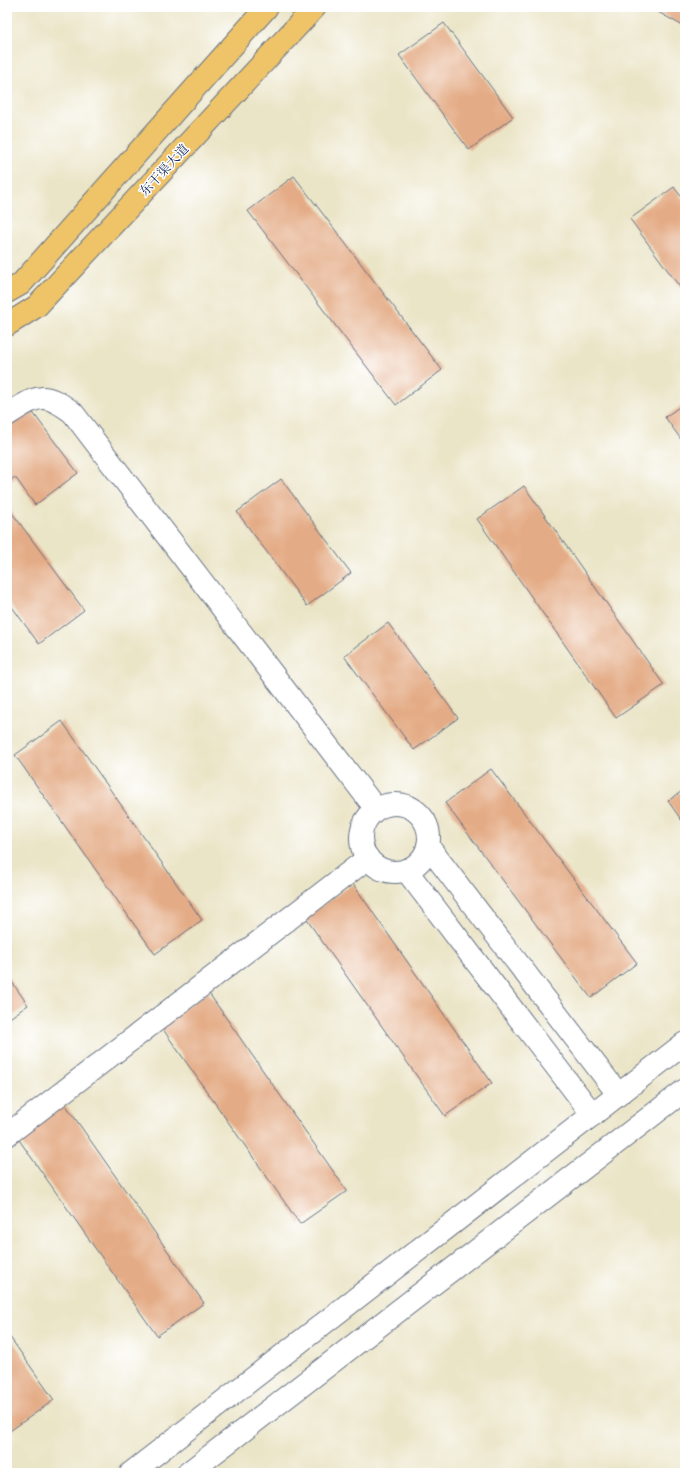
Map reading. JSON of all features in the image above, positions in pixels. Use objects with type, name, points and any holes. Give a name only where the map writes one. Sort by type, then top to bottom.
[{"type":"main road","points":[[7,292],[21,284],[267,7]]},
{"type":"main road","name":"东干渠大道","points":[[7,325],[37,306],[315,7]]},
{"type":"street","points":[[7,415],[32,399],[45,398],[59,403],[73,414],[376,810]]},
{"type":"street","points":[[393,803],[405,805],[415,810],[424,819],[428,829],[428,846],[420,862],[406,870],[390,872],[380,869],[368,858],[361,843],[361,832],[365,821],[376,810],[382,806],[393,803]]},
{"type":"street","points":[[428,846],[618,1094]]},
{"type":"street","points":[[7,1135],[368,858]]},
{"type":"street","points":[[406,870],[593,1114]]},
{"type":"street","points":[[131,1473],[685,1043]]},
{"type":"street","points":[[188,1473],[685,1090]]},
{"type":"building","points":[[649,7],[685,7],[685,27]]},
{"type":"building","points":[[444,23],[513,117],[469,150],[399,55]]},
{"type":"building","points":[[294,176],[442,370],[396,405],[248,211]]},
{"type":"building","points":[[674,187],[685,202],[685,294],[630,219]]},
{"type":"building","points":[[685,403],[685,445],[665,417]]},
{"type":"building","points":[[31,410],[78,473],[35,505],[15,477],[7,483],[7,428]]},
{"type":"building","points":[[281,479],[351,573],[307,606],[237,512]]},
{"type":"building","points":[[524,486],[664,685],[616,718],[477,519]]},
{"type":"building","points":[[7,506],[84,610],[39,644],[7,600]]},
{"type":"building","points":[[388,623],[458,718],[414,750],[344,656]]},
{"type":"building","points":[[62,721],[202,920],[155,954],[15,755]]},
{"type":"building","points":[[491,769],[637,963],[591,998],[445,803]]},
{"type":"building","points":[[685,789],[685,825],[668,801]]},
{"type":"building","points":[[353,884],[492,1083],[445,1116],[305,917]]},
{"type":"building","points":[[7,975],[28,1005],[7,1020]]},
{"type":"building","points":[[208,992],[347,1191],[300,1224],[160,1025]]},
{"type":"building","points":[[65,1104],[204,1303],[157,1336],[17,1137]]},
{"type":"building","points":[[7,1333],[54,1400],[7,1433]]}]
